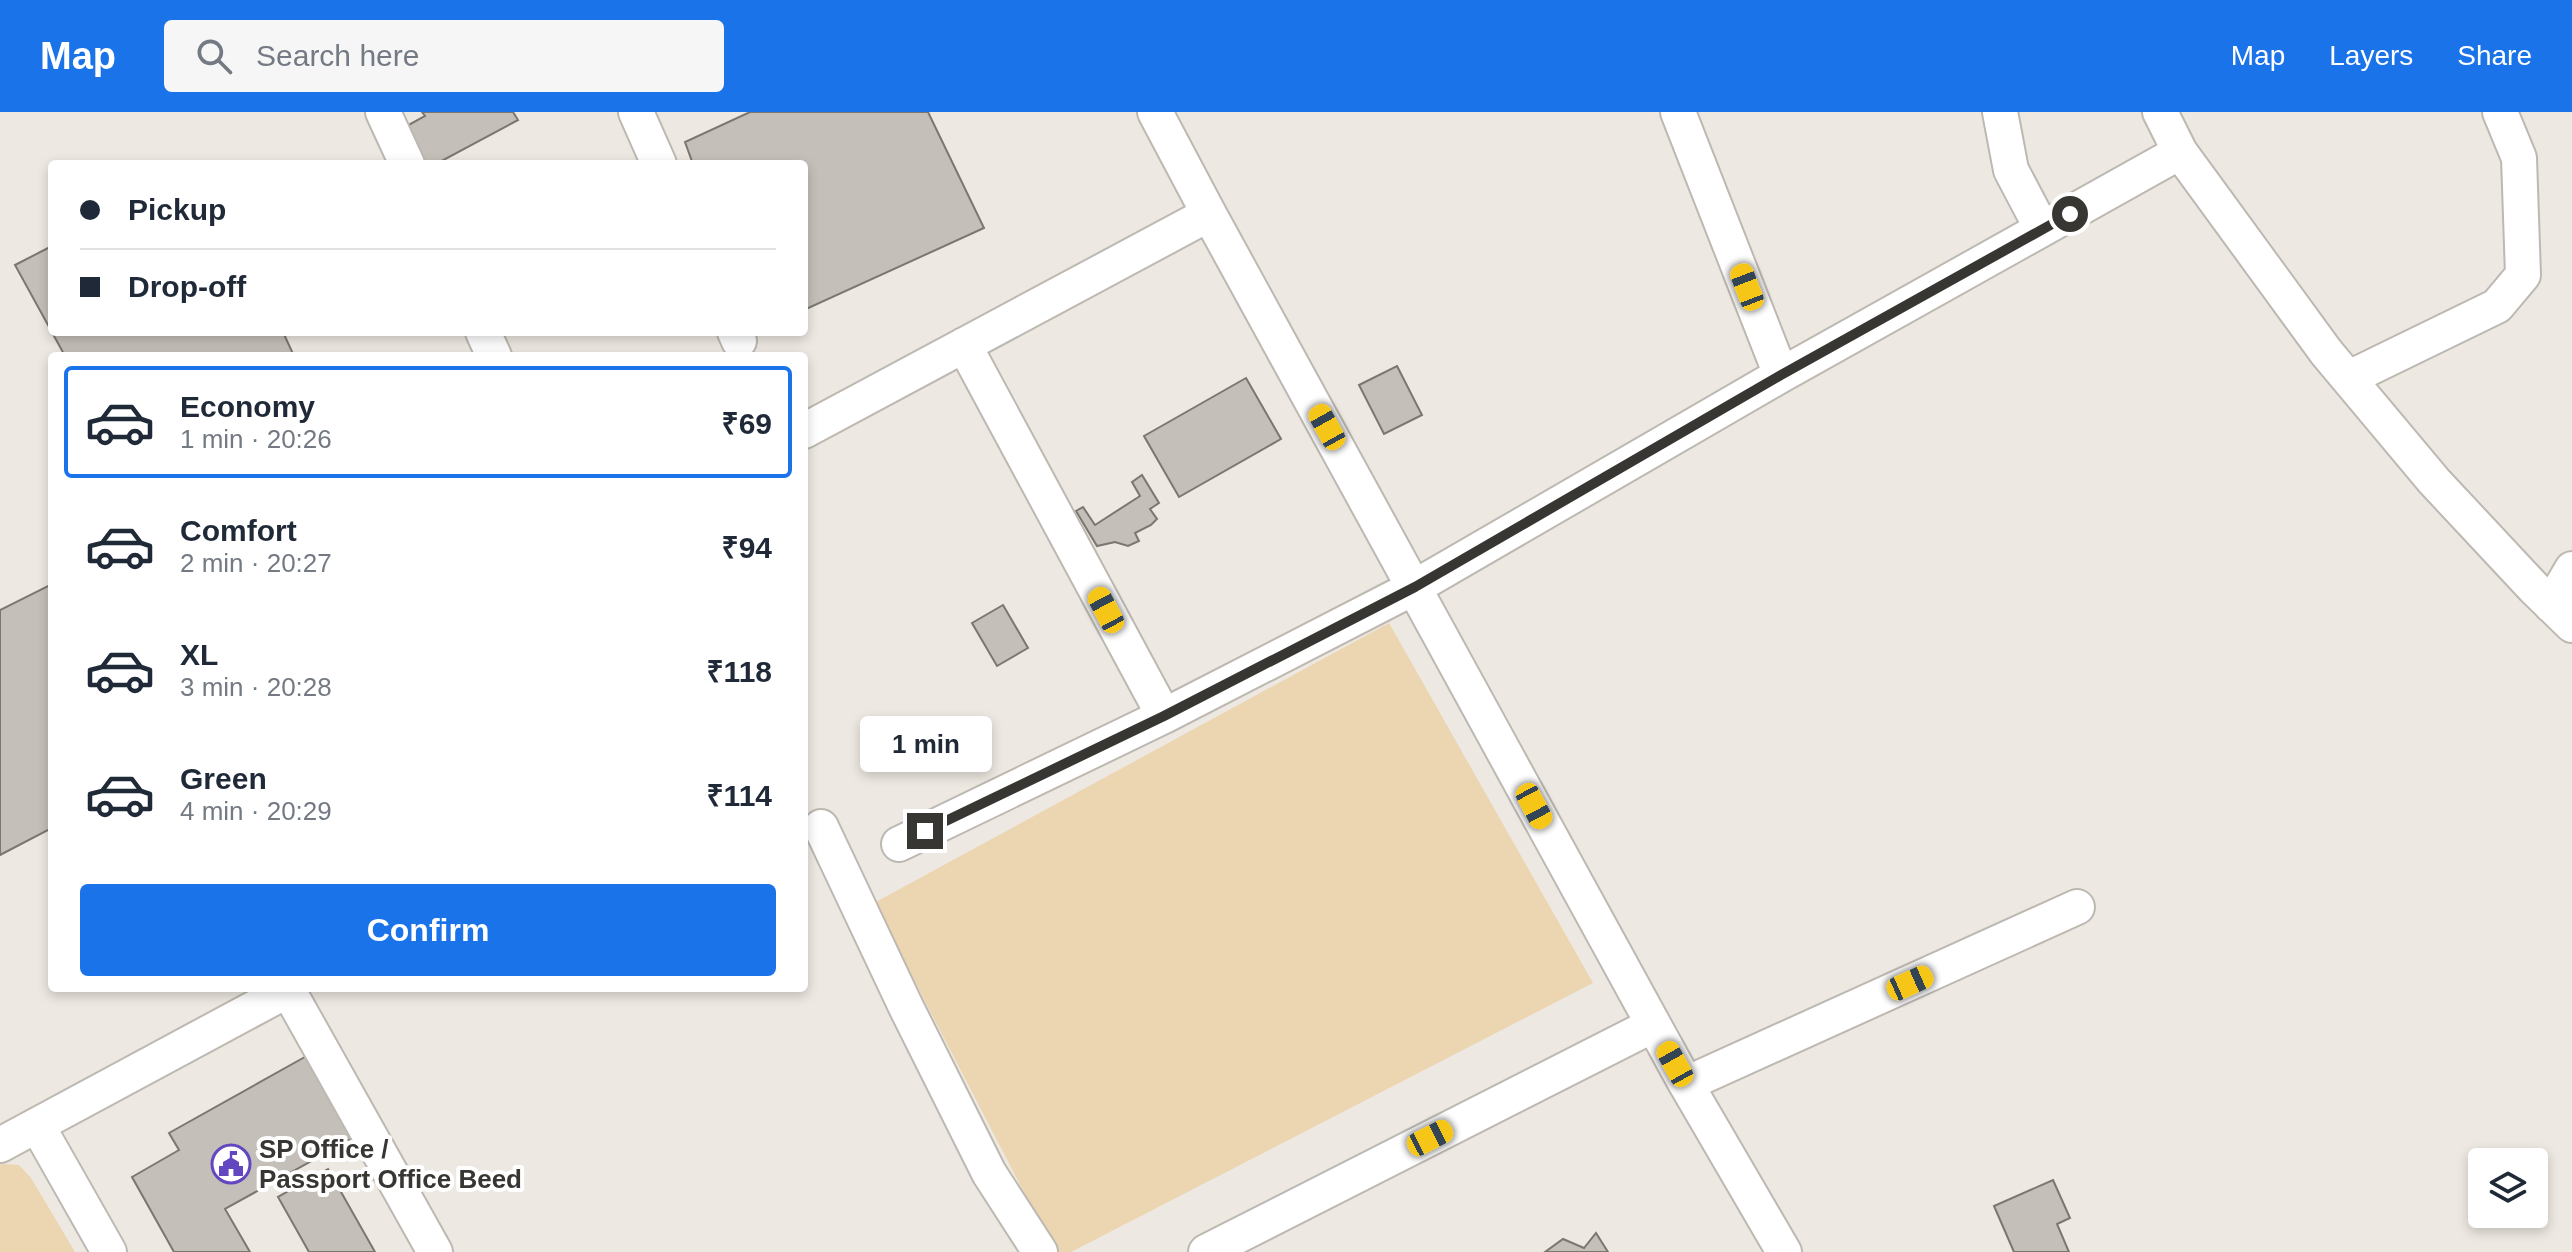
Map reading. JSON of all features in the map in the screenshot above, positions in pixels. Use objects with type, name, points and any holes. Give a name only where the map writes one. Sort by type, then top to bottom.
[{"type":"street","points":[[383,112],[405,160]]},
{"type":"street","points":[[636,112],[657,160]]},
{"type":"street","points":[[1155,112],[1653,1025],[1784,1252]]},
{"type":"street","points":[[1678,112],[1781,375]]},
{"type":"street","points":[[2000,112],[2011,170],[2042,229]]},
{"type":"street","points":[[2160,112],[2180,152],[2326,352],[2434,481],[2562,615]]},
{"type":"street","points":[[2349,378],[2497,306],[2523,275],[2519,158],[2500,112]]},
{"type":"street","points":[[899,844],[1164,716],[1415,587],[1781,375],[2180,152]]},
{"type":"street","points":[[808,429],[1209,214]]},
{"type":"street","points":[[964,345],[1164,716]]},
{"type":"street","points":[[2562,615],[2572,569]]},
{"type":"street","points":[[821,827],[989,1173],[1040,1252]]},
{"type":"street","points":[[1686,1084],[2077,907]]},
{"type":"street","points":[[0,1145],[284,992]]},
{"type":"street","points":[[289,992],[435,1252]]},
{"type":"street","points":[[1206,1252],[1653,1025]]},
{"type":"street","points":[[37,1125],[109,1252]]},
{"type":"shaded area","points":[[1389,623],[1593,983],[1071,1252],[1055,1252],[874,903]]},
{"type":"shaded area","points":[[0,1165],[19,1165],[31,1178],[75,1252],[0,1252]]},
{"type":"building","points":[[422,112],[513,112],[518,120],[443,160],[423,160],[405,127],[425,116]]},
{"type":"building","points":[[750,112],[928,112],[984,228],[808,308],[808,160],[692,160],[685,142]]},
{"type":"building","points":[[48,248],[48,325],[15,265]]},
{"type":"building","points":[[54,336],[285,336],[292,352],[63,352]]},
{"type":"building","points":[[1397,366],[1422,415],[1384,434],[1359,385]]},
{"type":"building","points":[[1246,378],[1281,439],[1179,497],[1144,436]]},
{"type":"building","points":[[1142,475],[1159,503],[1150,509],[1157,519],[1135,533],[1139,541],[1128,546],[1115,542],[1097,546],[1076,511],[1083,507],[1095,525],[1140,496],[1132,482]]},
{"type":"building","points":[[48,586],[48,830],[0,855],[0,610]]},
{"type":"building","points":[[1003,605],[1028,648],[997,666],[972,623]]},
{"type":"building","name":"SP Office / Passport Office Beed","points":[[312,1053],[358,1135],[225,1209],[250,1252],[174,1252],[132,1177],[179,1150],[169,1133]]},
{"type":"building","points":[[328,1169],[375,1252],[309,1252],[278,1197]]},
{"type":"building","points":[[2053,1180],[2070,1218],[2057,1224],[2069,1252],[2014,1252],[1994,1206]]},
{"type":"building","points":[[1596,1233],[1608,1252],[1545,1252],[1563,1239],[1584,1248]]},
{"type":"place","name":"SP Office / Passport Office Beed","points":[[231,1164]]},
{"type":"route","points":[[925,831],[1164,716],[1415,587],[1781,375],[2070,214]]}]
